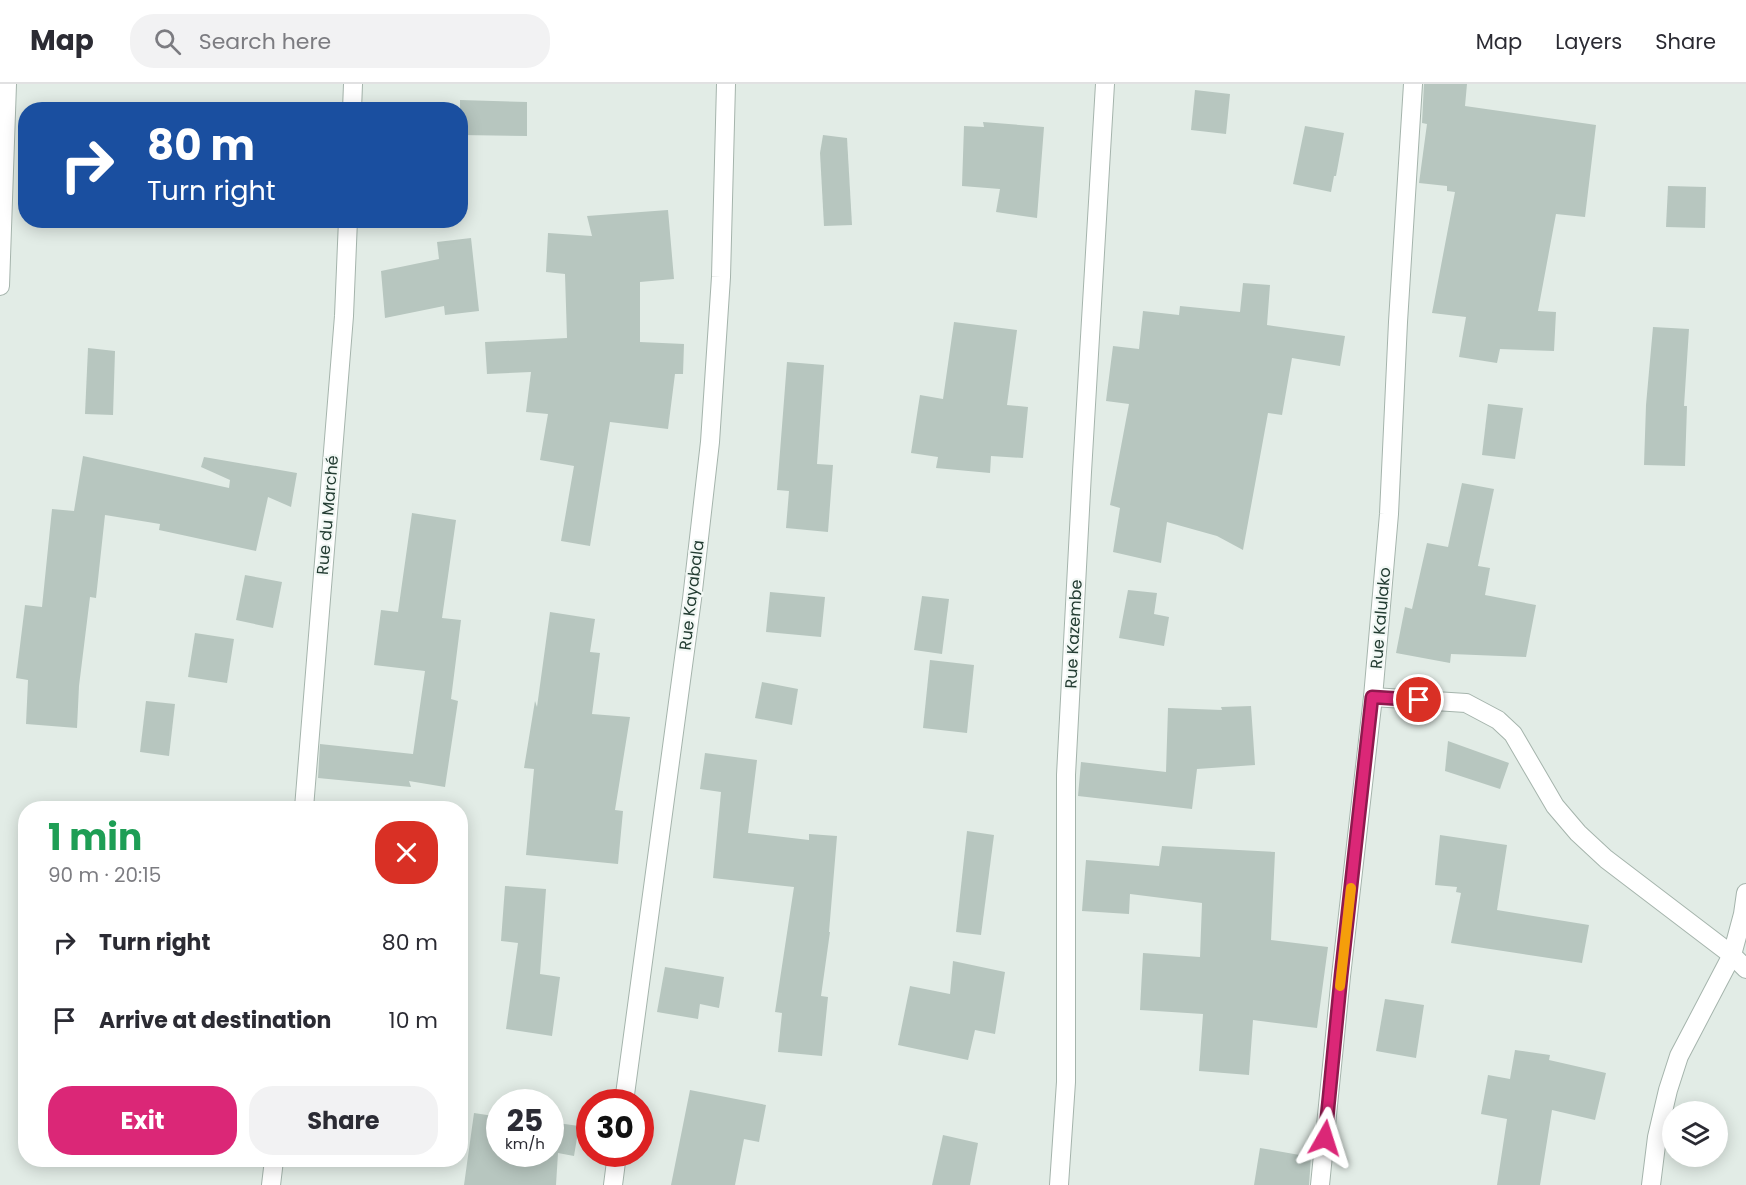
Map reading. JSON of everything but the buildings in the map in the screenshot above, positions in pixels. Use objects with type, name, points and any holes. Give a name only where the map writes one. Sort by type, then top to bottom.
[{"type":"street","points":[[0,286],[7,84]]},
{"type":"street","points":[[352,102],[353,84]]},
{"type":"street","name":"Rue Kayabala","points":[[626,1089],[690,610],[710,442],[721,277],[726,84]]},
{"type":"street","name":"Rue Kazembe","points":[[1059,1185],[1066,1083],[1066,775],[1105,84]]},
{"type":"street","name":"Rue Kalulako","points":[[1320,1185],[1372,697],[1389,514],[1413,84]]},
{"type":"street","name":"Rue du Marché","points":[[305,801],[344,316],[348,228]]},
{"type":"street","points":[[1372,697],[1466,703],[1498,720],[1513,734],[1555,806],[1578,833],[1606,859],[1746,969]]},
{"type":"street","points":[[1651,1185],[1657,1137],[1679,1056],[1732,956],[1746,893]]},
{"type":"street","points":[[271,1185],[273,1167]]},
{"type":"street","points":[[613,1185],[615,1167]]},
{"type":"slow traffic","points":[[1340,986],[1351,888]]},
{"type":"route","points":[[1325,1138],[1372,697],[1419,700]]}]
